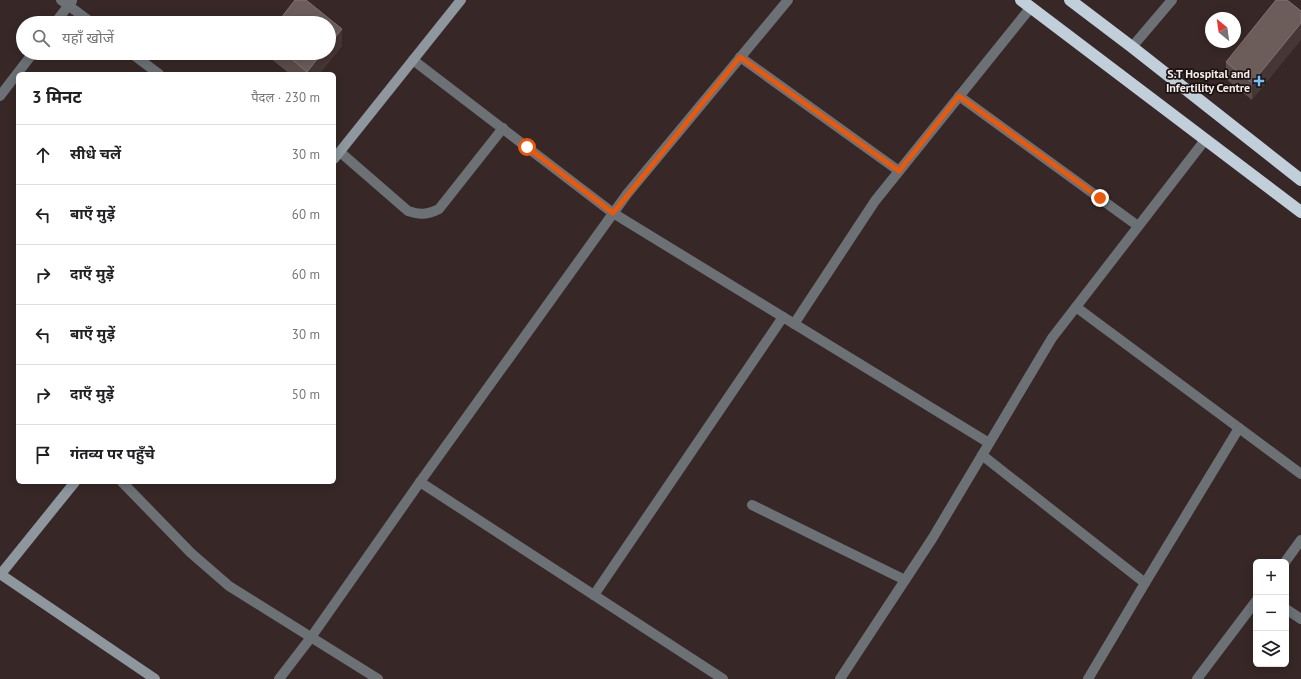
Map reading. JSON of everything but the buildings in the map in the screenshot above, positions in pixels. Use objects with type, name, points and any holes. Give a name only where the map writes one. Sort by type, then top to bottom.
[{"type":"highway","points":[[1070,0],[1301,180]]},
{"type":"highway","points":[[1026,4],[1301,212]]},
{"type":"street","points":[[461,0],[337,155],[408,211],[419,215],[429,214],[439,209],[503,128]]},
{"type":"street","points":[[279,679],[312,636],[420,482],[613,213],[788,0]]},
{"type":"street","points":[[1132,47],[1172,0]]},
{"type":"street","points":[[59,16],[67,2],[84,16]]},
{"type":"street","points":[[794,324],[875,201],[959,96],[1026,4]]},
{"type":"street","points":[[740,57],[899,171]]},
{"type":"street","points":[[18,72],[28,60]]},
{"type":"street","points":[[140,60],[156,72]]},
{"type":"street","points":[[413,60],[613,213],[989,443]]},
{"type":"street","points":[[0,96],[16,75]]},
{"type":"street","points":[[959,96],[1138,226]]},
{"type":"street","points":[[840,679],[905,580],[1052,338],[1205,140]]},
{"type":"street","points":[[1076,307],[1301,474]]},
{"type":"street","points":[[594,595],[783,317]]},
{"type":"street","points":[[1088,679],[1239,428]]},
{"type":"street","points":[[982,455],[1145,583]]},
{"type":"street","points":[[420,482],[723,679]]},
{"type":"street","points":[[73,484],[0,575],[155,679]]},
{"type":"street","points":[[124,484],[191,553],[229,586],[312,636],[378,679]]},
{"type":"street","points":[[752,505],[905,580]]},
{"type":"street","points":[[1287,559],[1301,540]]},
{"type":"street","points":[[1197,679],[1253,605]]},
{"type":"street","points":[[1289,611],[1301,619]]},
{"type":"place","name":"S.T Hospital and Infertility Centre","points":[[1259,81]]},
{"type":"route","points":[[527,147],[613,213],[740,57],[899,171],[959,96],[1100,198]]}]
